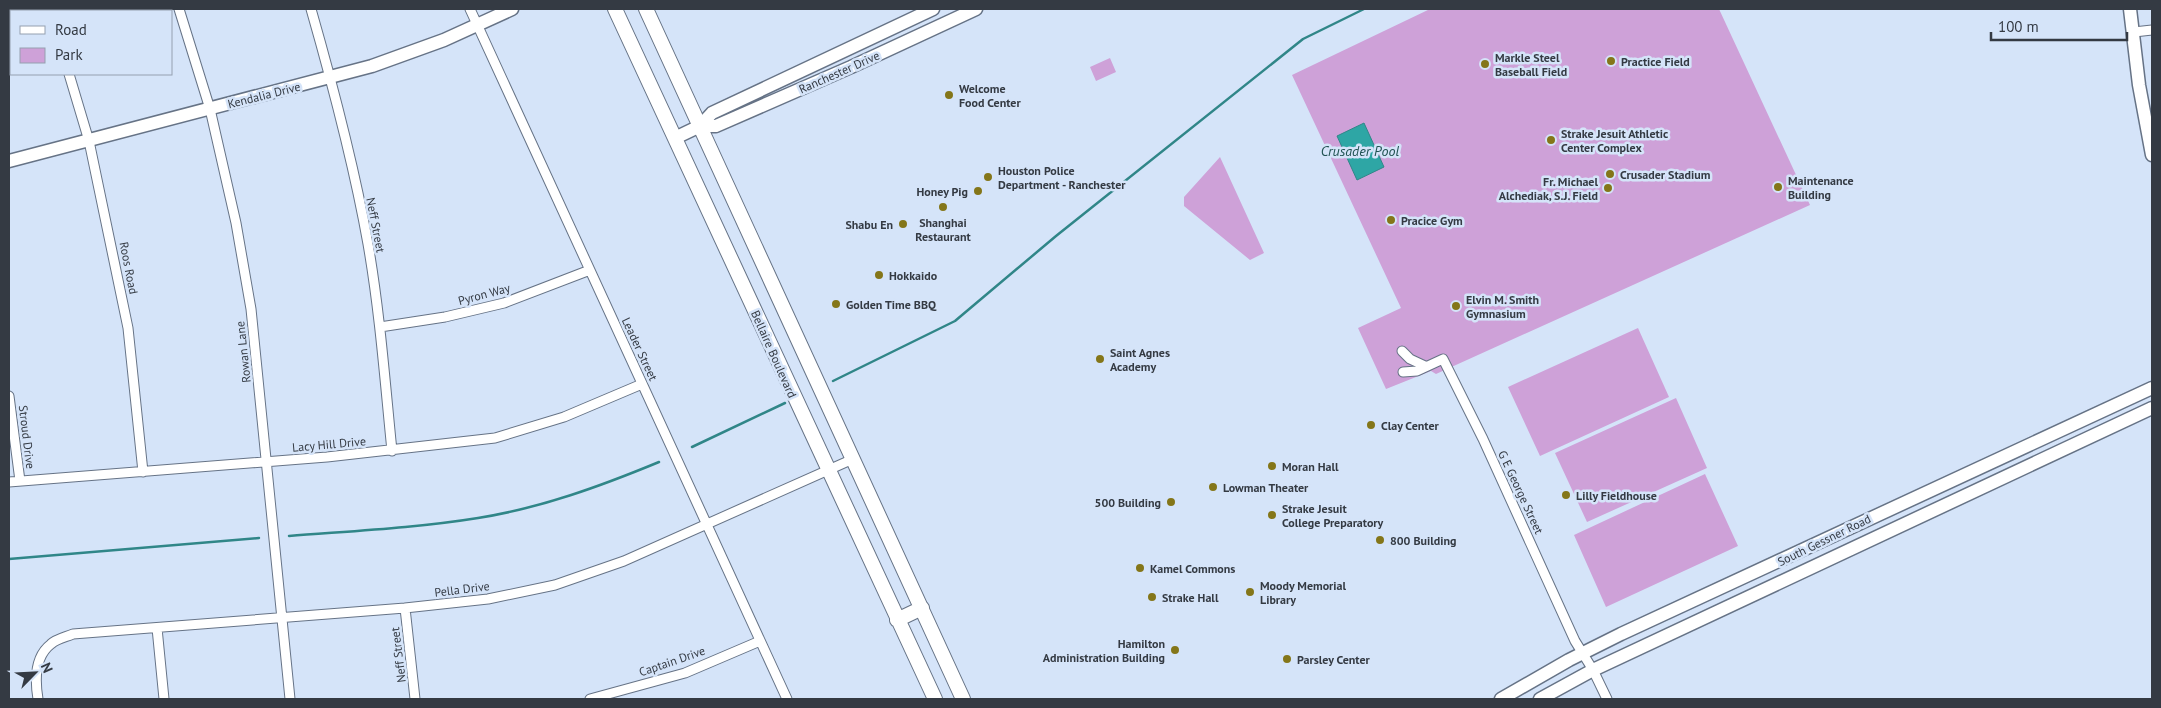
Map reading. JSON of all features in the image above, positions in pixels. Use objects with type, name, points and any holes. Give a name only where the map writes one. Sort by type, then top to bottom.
[{"type":"main road","name":"Kendalia Drive","points":[[9,161],[330,78],[402,57],[512,9]]},
{"type":"main road","name":"Bellaire Boulevard","points":[[615,9],[935,699]]},
{"type":"main road","points":[[646,9],[963,699]]},
{"type":"main road","name":"Ranchester Drive","points":[[675,138],[700,126],[710,114],[933,9]]},
{"type":"main road","name":"Ranchester Drive","points":[[700,126],[716,126],[851,67],[976,9]]},
{"type":"main road","points":[[2130,9],[2139,86],[2152,155]]},
{"type":"main road","points":[[844,50],[851,67]]},
{"type":"main road","points":[[781,80],[787,95]]},
{"type":"main road","name":"South Gessner Road","points":[[1501,699],[1583,654],[1712,592],[2152,388]]},
{"type":"main road","name":"South Gessner Road","points":[[1540,699],[1593,670],[1719,610],[2152,408]]},
{"type":"main road","points":[[2043,439],[2050,455]]},
{"type":"main road","points":[[1931,490],[1938,508]]},
{"type":"main road","points":[[1822,540],[1830,559]]},
{"type":"main road","points":[[1712,592],[1719,610]]},
{"type":"main road","points":[[897,620],[922,608]]},
{"type":"street","name":"Rowan Lane","points":[[179,9],[210,109],[236,223],[251,308],[290,699]]},
{"type":"street","name":"Neff Street","points":[[311,9],[330,78],[368,243],[380,327],[392,451]]},
{"type":"street","name":"Leader Street","points":[[470,9],[787,699]]},
{"type":"street","points":[[2134,32],[2152,30]]},
{"type":"street","name":"Roos Road","points":[[68,75],[90,140],[128,328],[143,472]]},
{"type":"street","name":"Pyron Way","points":[[380,327],[445,317],[504,304],[590,270]]},
{"type":"street","points":[[1402,351],[1410,359],[1426,366]]},
{"type":"street","name":"G E George Street","points":[[1403,372],[1417,371],[1443,359],[1456,382],[1583,654]]},
{"type":"street","name":"Lacy Hill Drive","points":[[9,482],[392,451],[495,438],[564,417],[642,384]]},
{"type":"street","name":"Stroud Drive","points":[[9,396],[20,481]]},
{"type":"street","name":"Pella Drive","points":[[38,699],[35,679],[39,659],[50,644],[73,634],[405,608],[488,599],[555,585],[624,561],[707,526],[853,459]]},
{"type":"street","name":"Neff Street","points":[[405,608],[415,699]]},
{"type":"street","points":[[157,628],[164,699]]},
{"type":"street","name":"Captain Drive","points":[[590,699],[685,672],[760,641]]},
{"type":"street","points":[[1583,654],[1607,699]]},
{"type":"green space","name":"Strake Jesuit Athletic Center Complex","points":[[1430,9],[1719,9],[1810,205],[1436,374],[1431,371],[1386,389],[1358,328],[1401,308],[1292,75]]},
{"type":"green space","points":[[1110,58],[1116,72],[1096,81],[1090,67]]},
{"type":"green space","points":[[1220,157],[1264,253],[1250,260],[1184,206],[1184,197]]},
{"type":"green space","points":[[1638,328],[1669,397],[1540,456],[1508,387]]},
{"type":"green space","points":[[1676,398],[1707,468],[1587,522],[1555,453]]},
{"type":"green space","points":[[1705,474],[1738,546],[1606,607],[1574,535]]},
{"type":"water","name":"Crusader Pool","points":[[1364,123],[1384,167],[1357,180],[1337,136]]},
{"type":"waterway","points":[[833,381],[955,321],[1056,236],[1303,39],[1364,9]]},
{"type":"waterway","points":[[692,447],[785,403]]},
{"type":"waterway","points":[[289,536],[384,529],[501,514],[570,495],[659,462]]},
{"type":"waterway","points":[[9,559],[259,538]]},
{"type":"place","name":"Practice Field","points":[[1611,61]]},
{"type":"place","name":"Markle Steel Baseball Field","points":[[1485,64]]},
{"type":"place","name":"Welcome Food Center","points":[[949,95]]},
{"type":"place","name":"Strake Jesuit Athletic Center Complex","points":[[1551,140]]},
{"type":"place","name":"Crusader Stadium","points":[[1610,174]]},
{"type":"place","name":"Houston Police Department - Ranchester","points":[[988,177]]},
{"type":"place","name":"Maintenance Building","points":[[1778,187]]},
{"type":"place","name":"Fr. Michael Alchediak, S.J. Field","points":[[1608,188]]},
{"type":"place","name":"Honey Pig","points":[[978,191]]},
{"type":"place","name":"Shanghai Restaurant","points":[[943,207]]},
{"type":"place","name":"Pracice Gym","points":[[1391,220]]},
{"type":"place","name":"Shabu En","points":[[903,224]]},
{"type":"place","name":"Hokkaido","points":[[879,275]]},
{"type":"place","name":"Golden Time BBQ","points":[[836,304]]},
{"type":"place","name":"Elvin M. Smith Gymnasium","points":[[1456,306]]},
{"type":"place","name":"Saint Agnes Academy","points":[[1100,359]]},
{"type":"place","name":"Clay Center","points":[[1371,425]]},
{"type":"place","name":"Moran Hall","points":[[1272,466]]},
{"type":"place","name":"Lowman Theater","points":[[1213,487]]},
{"type":"place","name":"Lilly Fieldhouse","points":[[1566,495]]},
{"type":"place","name":"500 Building","points":[[1171,502]]},
{"type":"place","name":"Strake Jesuit College Preparatory","points":[[1272,515]]},
{"type":"place","name":"800 Building","points":[[1380,540]]},
{"type":"place","name":"Kamel Commons","points":[[1140,568]]},
{"type":"place","name":"Moody Memorial Library","points":[[1250,592]]},
{"type":"place","name":"Strake Hall","points":[[1152,597]]},
{"type":"place","name":"Hamilton Administration Building","points":[[1175,650]]},
{"type":"place","name":"Parsley Center","points":[[1287,659]]}]
